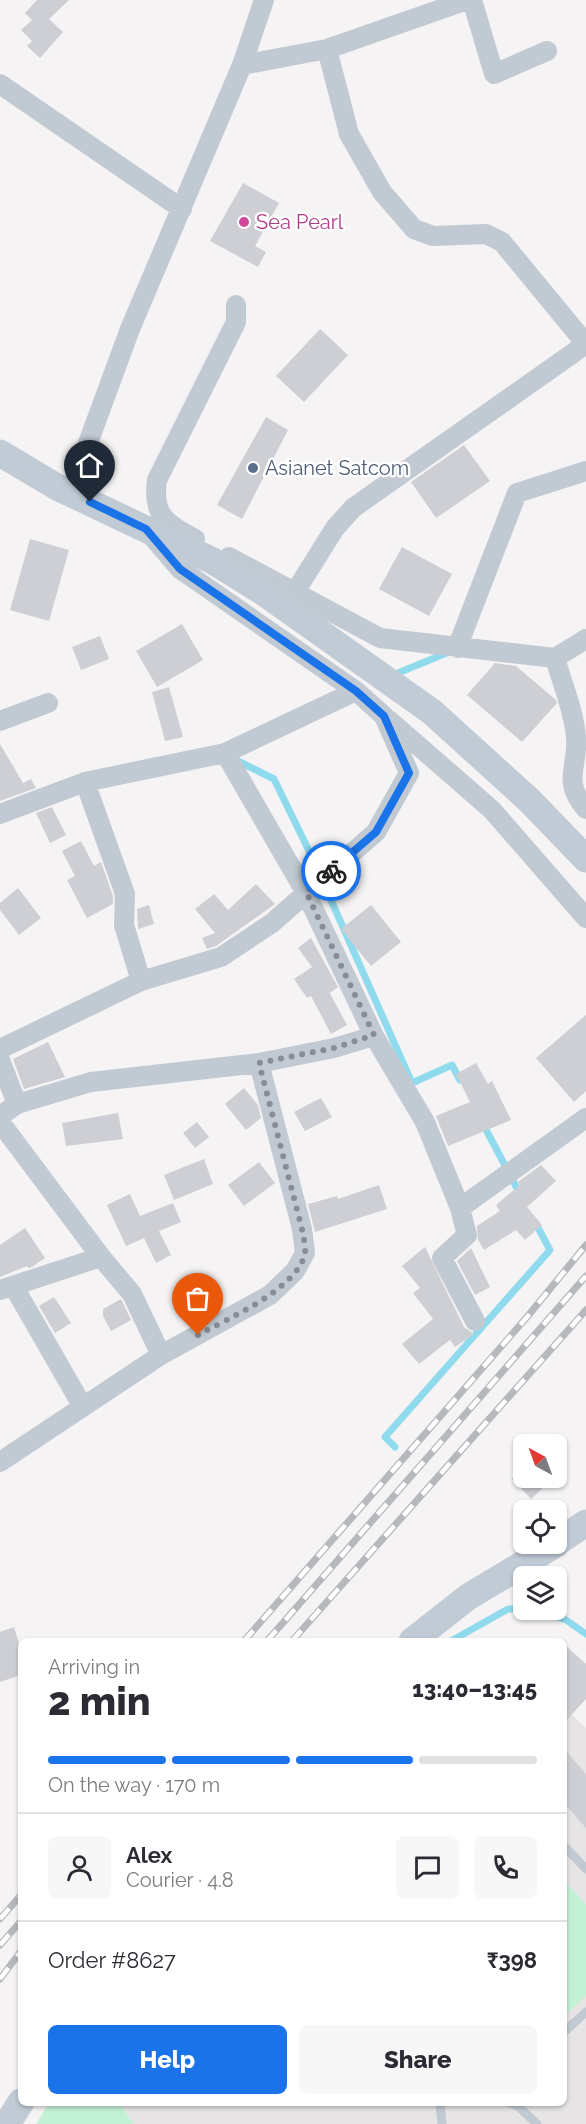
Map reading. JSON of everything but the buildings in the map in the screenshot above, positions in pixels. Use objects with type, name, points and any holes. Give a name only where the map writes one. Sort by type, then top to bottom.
[{"type":"main road","points":[[0,453],[64,490]]},
{"type":"main road","points":[[0,473],[64,490],[144,519],[263,592],[432,712],[529,800],[586,859]]},
{"type":"main road","points":[[567,1536],[586,1523]]},
{"type":"main road","points":[[416,1638],[468,1597],[538,1554]]},
{"type":"main road","points":[[7,2124],[18,2106]]},
{"type":"street","points":[[64,490],[242,65],[264,0]]},
{"type":"street","points":[[242,65],[327,49],[470,0],[494,74],[547,51]]},
{"type":"street","points":[[296,592],[335,528],[353,508],[586,344],[502,242],[486,234],[433,236],[414,229],[382,192],[349,134],[327,49]]},
{"type":"street","points":[[0,84],[182,209]]},
{"type":"street","points":[[144,519],[155,496],[157,480],[236,321],[236,305]]},
{"type":"street","points":[[458,648],[517,494],[586,471]]},
{"type":"street","points":[[144,519],[160,514],[172,527],[380,638],[555,658],[586,639]]},
{"type":"street","points":[[144,519],[180,569],[356,691],[492,810],[586,918]]},
{"type":"street","points":[[555,658],[576,738],[571,773],[579,800],[586,808]]},
{"type":"street","points":[[0,814],[84,782],[225,753],[356,691]]},
{"type":"street","points":[[0,721],[48,703]]},
{"type":"street","points":[[0,1049],[141,981],[221,957],[272,923],[376,832],[409,773],[384,716]]},
{"type":"street","points":[[225,753],[306,892],[374,1035],[425,1122],[460,1208],[467,1235],[442,1258],[475,1321]]},
{"type":"street","points":[[84,782],[125,894],[124,925],[141,981]]},
{"type":"street","points":[[0,1116],[17,1104],[91,1082],[259,1063],[334,1048],[374,1035]]},
{"type":"street","points":[[0,1060],[17,1104]]},
{"type":"street","points":[[0,1462],[161,1355],[270,1295],[295,1271],[305,1253],[302,1229],[259,1063]]},
{"type":"street","points":[[460,1208],[586,1118]]},
{"type":"street","points":[[0,1122],[101,1257],[132,1294],[161,1355]]},
{"type":"street","points":[[83,1407],[7,1289],[101,1257]]},
{"type":"lane","points":[[567,1849],[586,1869]]},
{"type":"lane","points":[[567,2029],[586,2012]]},
{"type":"lane","points":[[440,2106],[442,2124]]},
{"type":"lane","points":[[517,2106],[537,2124]]},
{"type":"shaded area","points":[[567,1710],[586,1728],[586,2124],[134,2124],[121,2106],[567,2106]]},
{"type":"green space","points":[[567,1883],[586,1904],[586,1996],[567,2013]]},
{"type":"green space","points":[[47,2106],[121,2106],[134,2124],[36,2124]]},
{"type":"waterway","points":[[393,675],[449,652]]},
{"type":"waterway","points":[[234,759],[274,779],[311,855],[412,1083],[452,1065],[460,1080]]},
{"type":"waterway","points":[[483,1124],[520,1194]]},
{"type":"waterway","points":[[395,1447],[385,1437],[550,1250],[535,1222]]},
{"type":"waterway","points":[[456,1638],[508,1609],[513,1609]]},
{"type":"waterway","points":[[566,1620],[586,1634]]},
{"type":"railway","points":[[247,1638],[527,1317],[586,1245]]},
{"type":"railway","points":[[270,1638],[586,1276]]},
{"type":"railway","points":[[295,1638],[586,1310]]},
{"type":"railway","points":[[0,1919],[18,1898]]},
{"type":"railway","points":[[0,1945],[18,1924]]},
{"type":"railway","points":[[0,1979],[18,1955]]},
{"type":"way so far","points":[[198,1335],[270,1295],[295,1271],[305,1253],[302,1229],[259,1063],[334,1048],[374,1035],[306,892],[331,871]]},
{"type":"place","name":"Sea Pearl","points":[[244,222]]},
{"type":"place","name":"Asianet Satcom","points":[[253,468]]},
{"type":"route","points":[[90,502],[146,529],[180,569],[356,691],[384,716],[409,773],[376,832],[331,871]]}]
